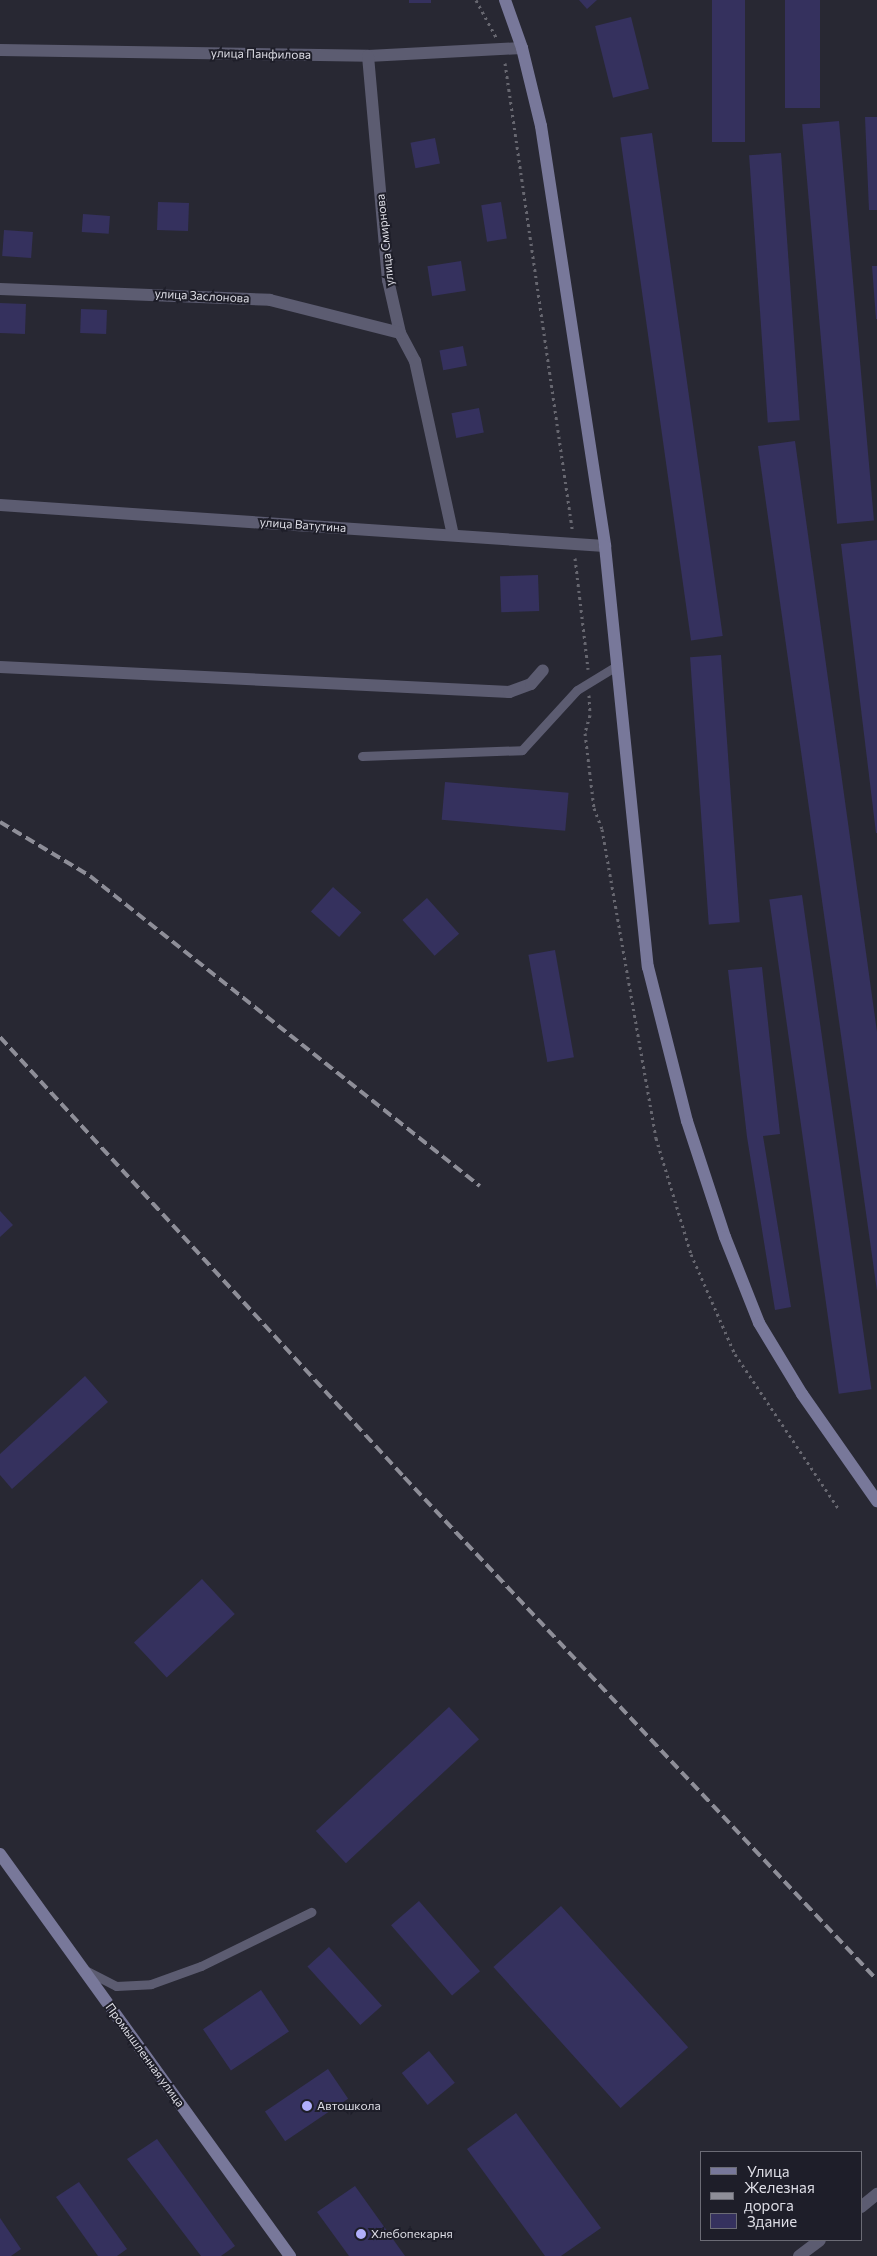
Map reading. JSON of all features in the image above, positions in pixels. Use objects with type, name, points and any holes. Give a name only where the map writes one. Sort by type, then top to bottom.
[{"type":"street","points":[[505,0],[522,48],[540,126],[605,546],[648,967],[687,1121],[725,1237],[759,1323],[802,1394],[877,1501]]},
{"type":"street","name":"улица Панфилова","points":[[0,50],[368,56],[522,48]]},
{"type":"street","name":"улица Смирнова","points":[[368,56],[388,280],[400,333],[415,362],[453,535]]},
{"type":"street","name":"улица Заслонова","points":[[0,290],[270,300],[400,333]]},
{"type":"street","name":"улица Ватутина","points":[[0,505],[605,546]]},
{"type":"street","points":[[0,667],[509,692],[531,684],[544,670]]},
{"type":"street","name":"Промышленная улица","points":[[0,1854],[290,2256]]},
{"type":"street","points":[[862,2206],[877,2194]]},
{"type":"street","points":[[799,2256],[819,2241]]},
{"type":"lane","points":[[362,756],[522,750],[577,690],[618,666]]},
{"type":"lane","points":[[83,1969],[116,1986],[151,1984],[202,1966],[311,1912]]},
{"type":"building","points":[[409,0],[431,0],[431,3],[409,3]]},
{"type":"building","points":[[579,0],[597,0],[587,9]]},
{"type":"building","points":[[712,0],[745,0],[745,142],[712,142]]},
{"type":"building","points":[[785,0],[820,0],[820,108],[785,108]]},
{"type":"building","points":[[631,17],[649,89],[613,98],[595,26]]},
{"type":"building","points":[[865,117],[877,117],[877,210],[869,210]]},
{"type":"building","points":[[839,121],[874,520],[837,524],[802,124]]},
{"type":"building","points":[[652,133],[723,636],[691,641],[620,137]]},
{"type":"building","points":[[435,138],[440,164],[415,168],[410,143]]},
{"type":"building","points":[[781,153],[800,420],[768,423],[749,155]]},
{"type":"building","points":[[158,202],[189,203],[188,231],[157,230]]},
{"type":"building","points":[[501,202],[507,239],[487,242],[481,205]]},
{"type":"building","points":[[83,214],[110,216],[109,234],[82,232]]},
{"type":"building","points":[[4,230],[33,232],[31,258],[2,256]]},
{"type":"building","points":[[461,261],[466,291],[432,296],[427,266]]},
{"type":"building","points":[[872,266],[877,266],[877,319],[876,319]]},
{"type":"building","points":[[0,303],[26,304],[25,334],[0,333]]},
{"type":"building","points":[[81,309],[107,310],[106,334],[80,333]]},
{"type":"building","points":[[463,346],[467,366],[443,370],[439,351]]},
{"type":"building","points":[[479,408],[484,433],[456,438],[452,413]]},
{"type":"building","points":[[795,441],[877,1032],[877,1291],[758,446]]},
{"type":"building","points":[[877,540],[877,833],[876,833],[841,544]]},
{"type":"building","points":[[538,575],[539,611],[501,612],[500,576]]},
{"type":"building","points":[[721,655],[740,922],[709,925],[690,657]]},
{"type":"building","points":[[445,782],[569,793],[565,831],[442,820]]},
{"type":"building","points":[[333,887],[361,912],[339,937],[311,912]]},
{"type":"building","points":[[802,895],[871,1389],[839,1394],[769,900]]},
{"type":"building","points":[[427,898],[459,934],[435,956],[402,920]]},
{"type":"building","points":[[555,950],[574,1057],[547,1062],[528,955]]},
{"type":"building","points":[[762,967],[780,1134],[763,1136],[791,1307],[775,1310],[747,1137],[728,970]]},
{"type":"building","points":[[0,1211],[13,1225],[0,1237]]},
{"type":"building","points":[[85,1376],[108,1402],[12,1489],[0,1475],[0,1454]]},
{"type":"building","points":[[202,1579],[235,1614],[167,1678],[134,1642]]},
{"type":"building","points":[[449,1707],[479,1739],[346,1863],[316,1831]]},
{"type":"building","points":[[419,1901],[480,1971],[452,1995],[391,1925]]},
{"type":"building","points":[[561,1906],[688,2047],[621,2108],[493,1967]]},
{"type":"building","points":[[329,1947],[382,2006],[360,2025],[307,1966]]},
{"type":"building","points":[[261,1990],[289,2031],[231,2071],[203,2029]]},
{"type":"building","points":[[429,2051],[455,2083],[428,2105],[402,2073]]},
{"type":"building","name":"Автошкола","points":[[328,2069],[348,2099],[285,2141],[265,2111]]},
{"type":"building","points":[[516,2113],[601,2228],[561,2256],[545,2256],[467,2149]]},
{"type":"building","points":[[157,2139],[235,2246],[221,2256],[201,2256],[127,2159]]},
{"type":"building","points":[[79,2182],[127,2249],[117,2256],[98,2256],[56,2197]]},
{"type":"building","name":"Хлебопекарня","points":[[355,2186],[405,2256],[349,2256],[317,2212]]},
{"type":"building","points":[[0,2218],[21,2249],[11,2256],[0,2256]]},
{"type":"railway","points":[[0,822],[90,876],[480,1186]]},
{"type":"railway","points":[[0,1037],[404,1477],[877,1980]]},
{"type":"place","name":"Автошкола","points":[[307,2106]]},
{"type":"place","name":"Хлебопекарня","points":[[361,2234]]}]
